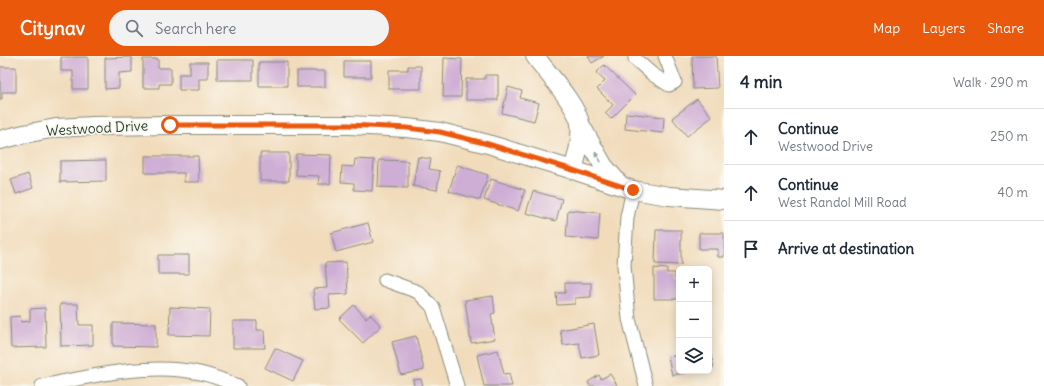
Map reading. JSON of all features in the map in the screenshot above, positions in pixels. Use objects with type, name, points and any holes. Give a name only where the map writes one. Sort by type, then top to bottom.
[{"type":"street","points":[[535,56],[575,110],[580,124],[588,136],[592,148],[603,165],[627,188],[624,266],[629,319],[646,386]]},
{"type":"street","points":[[635,56],[635,59],[652,74],[669,85],[675,82],[665,56]]},
{"type":"street","points":[[573,170],[578,151],[580,124]]},
{"type":"street","name":"Westwood Drive","points":[[0,140],[56,128],[93,126],[349,125],[407,128],[440,132],[468,139],[573,170],[627,188],[669,196],[724,200]]},
{"type":"street","points":[[385,280],[418,292],[433,307],[456,386]]},
{"type":"street","points":[[42,386],[118,372],[154,369],[200,373],[238,386]]},
{"type":"building","points":[[588,56],[604,56],[592,63]]},
{"type":"building","points":[[692,56],[716,56],[718,88],[693,89]]},
{"type":"building","points":[[61,57],[88,57],[88,89],[73,89],[73,71],[61,71]]},
{"type":"building","points":[[132,57],[132,72],[119,73],[119,88],[105,89],[105,58]]},
{"type":"building","points":[[444,58],[462,59],[461,97],[443,97]]},
{"type":"building","points":[[143,59],[158,59],[158,68],[171,68],[171,84],[159,84],[159,88],[143,88]]},
{"type":"building","points":[[217,60],[253,60],[253,80],[217,80]]},
{"type":"building","points":[[344,61],[371,61],[371,77],[344,77]]},
{"type":"building","points":[[190,62],[208,62],[208,79],[199,79],[199,90],[179,90],[179,74],[190,74]]},
{"type":"building","points":[[259,62],[287,62],[287,86],[259,86]]},
{"type":"building","points":[[604,65],[635,95],[611,119],[605,113],[613,105],[597,89],[605,81],[596,73]]},
{"type":"building","points":[[408,66],[421,66],[421,89],[389,89],[389,70],[408,70]]},
{"type":"building","points":[[0,67],[16,67],[16,92],[2,92],[2,99],[0,99]]},
{"type":"building","points":[[297,71],[325,71],[325,87],[297,87]]},
{"type":"building","points":[[485,75],[498,75],[498,100],[466,100],[466,79],[485,79]]},
{"type":"building","points":[[508,87],[522,91],[520,98],[539,103],[534,121],[502,113]]},
{"type":"building","points":[[697,99],[712,117],[687,136],[672,118]]},
{"type":"building","points":[[626,113],[664,117],[663,133],[625,129]]},
{"type":"building","points":[[260,153],[289,153],[289,181],[260,181]]},
{"type":"building","points":[[296,154],[331,155],[330,184],[318,184],[319,176],[296,175]]},
{"type":"building","points":[[145,156],[198,156],[199,182],[184,182],[184,173],[145,173]]},
{"type":"building","points":[[418,157],[431,159],[429,169],[440,171],[437,190],[413,186]]},
{"type":"building","points":[[355,159],[374,160],[372,191],[354,190],[354,183],[341,182],[342,166],[354,167]]},
{"type":"building","points":[[106,160],[106,181],[60,182],[60,161]]},
{"type":"building","points":[[379,160],[408,161],[408,188],[378,187]]},
{"type":"building","points":[[457,165],[488,175],[480,200],[449,191]]},
{"type":"building","points":[[28,174],[33,188],[16,194],[11,180]]},
{"type":"building","points":[[491,179],[525,190],[518,211],[484,200]]},
{"type":"building","points":[[533,191],[562,199],[556,221],[526,213]]},
{"type":"building","points":[[568,210],[600,213],[598,240],[566,237]]},
{"type":"building","points":[[368,223],[373,242],[336,252],[331,233]]},
{"type":"building","points":[[656,230],[681,230],[681,265],[655,264]]},
{"type":"building","points":[[699,233],[724,233],[724,257],[718,257],[718,249],[699,249]]},
{"type":"building","points":[[158,255],[189,255],[189,274],[158,274]]},
{"type":"building","points":[[346,262],[348,294],[329,295],[330,308],[315,309],[313,289],[327,288],[325,263]]},
{"type":"building","points":[[654,268],[667,269],[667,273],[675,273],[676,299],[654,299]]},
{"type":"building","points":[[565,283],[591,283],[591,297],[575,298],[575,304],[557,305],[556,293],[565,293]]},
{"type":"building","points":[[493,296],[495,313],[491,314],[495,339],[471,343],[465,300]]},
{"type":"building","points":[[60,304],[78,304],[79,325],[93,325],[93,345],[61,346]]},
{"type":"building","points":[[354,305],[366,318],[370,314],[381,326],[363,343],[339,319]]},
{"type":"building","points":[[170,307],[210,309],[209,336],[169,335]]},
{"type":"building","points":[[45,308],[46,347],[11,348],[10,317],[20,316],[21,322],[30,321],[30,309]]},
{"type":"building","points":[[233,321],[257,321],[257,330],[264,330],[265,348],[233,348]]},
{"type":"building","points":[[113,323],[156,324],[156,347],[113,346]]},
{"type":"building","points":[[594,324],[599,355],[582,358],[579,343],[563,345],[560,330]]},
{"type":"building","points":[[416,336],[424,370],[401,375],[392,342]]},
{"type":"building","points":[[275,348],[303,361],[293,381],[265,368]]},
{"type":"building","points":[[498,350],[504,374],[509,373],[512,386],[484,386],[477,355]]},
{"type":"building","points":[[676,356],[676,374],[678,374],[672,375],[668,357]]},
{"type":"building","points":[[610,374],[617,385],[590,386],[588,382],[599,375],[601,379]]},
{"type":"building","points":[[421,379],[423,386],[414,386],[413,380]]},
{"type":"route","points":[[170,125],[349,125],[407,128],[440,132],[488,144],[633,190]]}]
